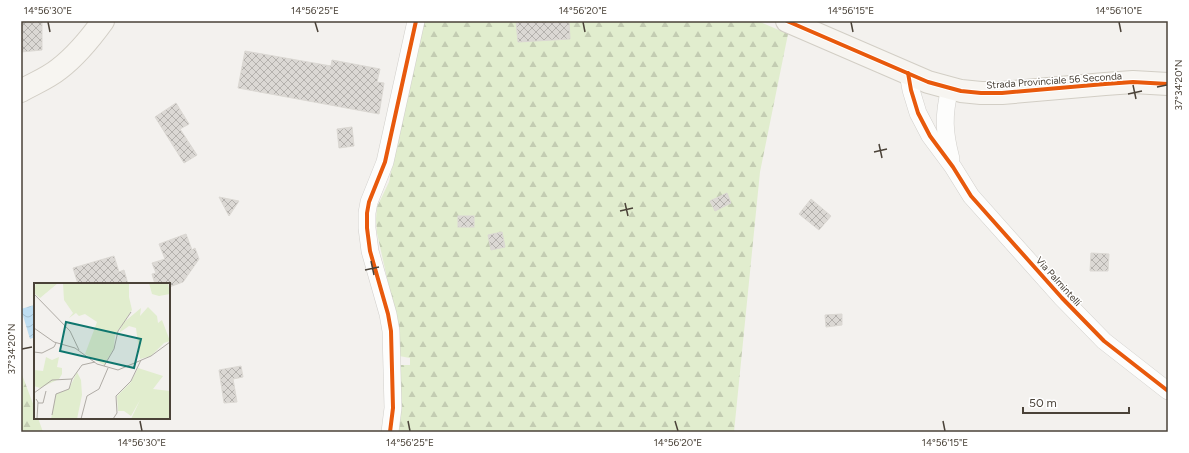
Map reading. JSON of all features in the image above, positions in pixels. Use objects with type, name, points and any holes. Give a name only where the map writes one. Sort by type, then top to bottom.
[{"type":"street","points":[[21,91],[58,70],[77,53],[103,21]]},
{"type":"street","points":[[390,432],[393,408],[390,331],[388,314],[370,251],[367,213],[369,202],[386,162],[416,21]]},
{"type":"street","name":"Strada Provinciale 56 Seconda","points":[[787,21],[928,82],[961,92],[1002,93],[1133,82],[1168,84]]},
{"type":"street","points":[[908,73],[911,90],[918,113],[930,136],[953,167]]},
{"type":"street","points":[[950,88],[945,122],[946,139],[953,167]]},
{"type":"street","name":"Via Palmintelli","points":[[953,167],[971,196],[1062,298],[1104,341],[1168,391]]},
{"type":"green space","points":[[423,21],[758,21],[788,34],[760,172],[734,432],[396,432],[399,365],[410,365],[410,358],[399,356],[399,332],[377,233],[376,219],[377,207],[389,182]]},
{"type":"green space","points":[[21,372],[34,406],[34,419],[38,419],[43,432],[21,432]]},
{"type":"water","points":[[34,305],[34,337],[30,339],[21,309]]},
{"type":"building","points":[[21,21],[42,21],[42,50],[21,52]]},
{"type":"building","points":[[516,21],[569,21],[570,39],[518,42]]},
{"type":"building","points":[[245,51],[331,66],[332,60],[380,69],[377,82],[384,83],[379,114],[238,88]]},
{"type":"building","points":[[176,103],[189,124],[180,129],[197,155],[184,163],[155,117]]},
{"type":"building","points":[[352,127],[354,146],[339,148],[337,129]]},
{"type":"building","points":[[727,193],[731,203],[715,211],[710,201]]},
{"type":"building","points":[[219,197],[239,201],[229,216]]},
{"type":"building","points":[[811,199],[831,216],[819,230],[799,214]]},
{"type":"building","points":[[458,216],[474,216],[474,227],[458,227]]},
{"type":"building","points":[[502,232],[505,247],[491,250],[488,235]]},
{"type":"building","points":[[186,234],[192,250],[195,248],[199,259],[183,282],[170,287],[170,283],[155,283],[152,274],[156,273],[152,263],[165,259],[159,244]]},
{"type":"building","points":[[1091,253],[1109,254],[1108,271],[1090,271]]},
{"type":"building","points":[[114,256],[119,272],[124,270],[128,283],[78,283],[73,268]]},
{"type":"building","points":[[842,314],[842,325],[826,327],[825,315]]},
{"type":"building","points":[[241,366],[243,377],[233,379],[237,402],[224,403],[219,370]]},
{"type":"cycle path","points":[[390,432],[393,408],[391,331],[388,314],[370,251],[367,213],[369,202],[385,162],[416,21]]},
{"type":"cycle path","points":[[787,21],[928,82],[961,91],[1002,93],[1133,82],[1168,84]]},
{"type":"cycle path","points":[[908,73],[911,90],[918,113],[930,136],[953,167],[971,196],[1062,298],[1104,341],[1168,391]]}]
